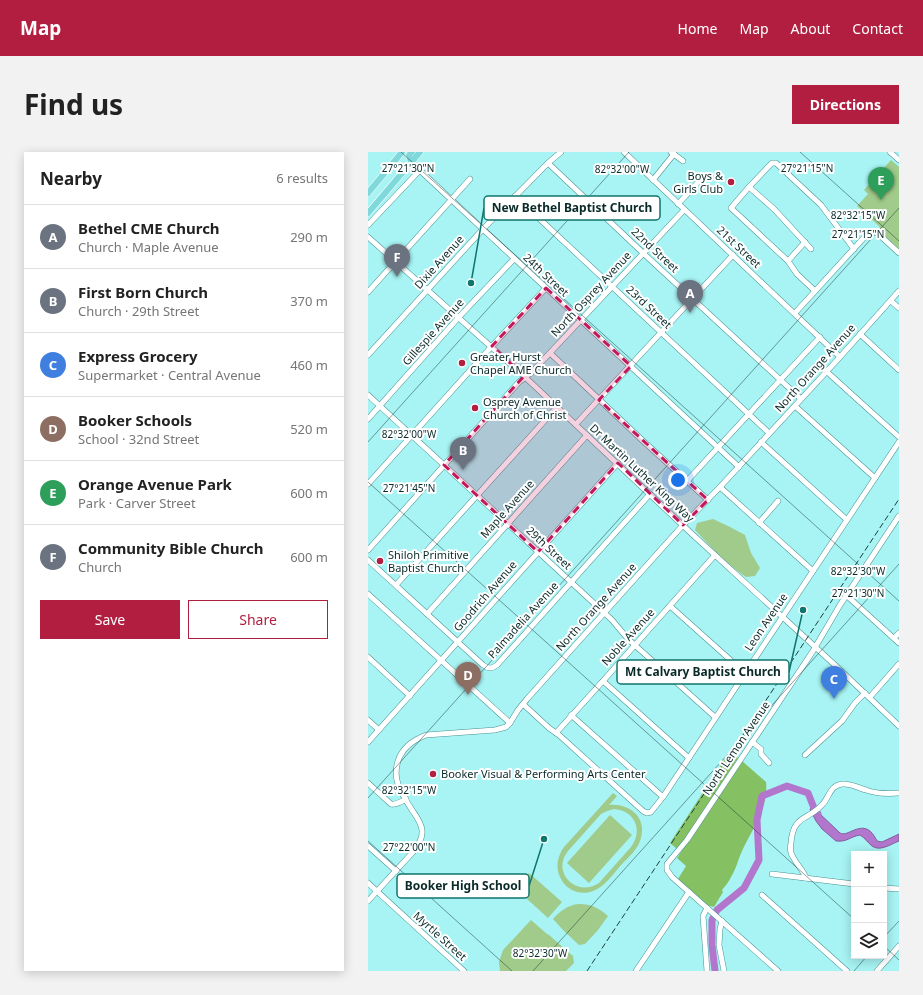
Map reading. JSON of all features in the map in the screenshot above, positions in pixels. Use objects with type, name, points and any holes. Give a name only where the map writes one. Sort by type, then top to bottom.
[{"type":"main road","points":[[368,193],[402,152]]},
{"type":"main road","points":[[411,162],[409,156],[412,152]]},
{"type":"main road","points":[[368,213],[420,152]]},
{"type":"street","name":"Dixie Avenue","points":[[368,355],[483,229],[548,163],[561,152]]},
{"type":"street","name":"21st Street","points":[[624,152],[840,357]]},
{"type":"street","points":[[890,152],[899,160]]},
{"type":"street","points":[[653,180],[673,153],[682,161]]},
{"type":"street","name":"24th Street","points":[[411,162],[739,467]]},
{"type":"street","name":"22nd Street","points":[[548,163],[692,299],[801,399]]},
{"type":"street","points":[[815,291],[797,274],[788,261],[731,208],[749,187],[773,163],[776,163],[821,205],[854,249]]},
{"type":"street","points":[[368,225],[420,170]]},
{"type":"street","points":[[678,204],[702,178]]},
{"type":"street","points":[[368,292],[470,179]]},
{"type":"street","points":[[749,187],[774,209],[811,249]]},
{"type":"street","name":"23rd Street","points":[[515,196],[770,433]]},
{"type":"street","name":"North Osprey Avenue","points":[[368,550],[519,382],[532,372],[684,210]]},
{"type":"street","points":[[794,313],[870,232],[874,230],[899,253]]},
{"type":"street","name":"Dr Martin Luther King Way","points":[[368,237],[526,377],[715,555],[870,697],[899,726]]},
{"type":"street","points":[[788,261],[805,242]]},
{"type":"street","points":[[576,424],[733,255]]},
{"type":"street","name":"Gillespie Avenue","points":[[368,419],[459,317],[514,259]]},
{"type":"street","points":[[368,484],[546,288]]},
{"type":"street","name":"North Orange Avenue","points":[[510,724],[523,704],[683,525],[739,467],[899,291]]},
{"type":"street","points":[[891,300],[899,308]]},
{"type":"street","points":[[860,334],[899,370]]},
{"type":"street","points":[[687,481],[820,337]]},
{"type":"street","points":[[550,353],[708,500]]},
{"type":"street","points":[[826,371],[899,437]]},
{"type":"street","name":"29th Street","points":[[368,395],[571,582],[715,718]]},
{"type":"street","points":[[795,406],[875,478]]},
{"type":"street","points":[[396,586],[557,407]]},
{"type":"street","name":"Maple Avenue","points":[[427,614],[587,435]]},
{"type":"street","points":[[761,442],[847,520]]},
{"type":"street","name":"Leon Avenue","points":[[556,732],[643,811],[650,813],[655,809],[899,442]]},
{"type":"street","name":"Goodrich Avenue","points":[[368,742],[618,463]]},
{"type":"street","points":[[720,487],[813,571]]},
{"type":"street","name":"Palmadelia Avenue","points":[[458,642],[483,665],[489,668],[494,668],[650,494]]},
{"type":"street","points":[[759,523],[778,501]]},
{"type":"street","name":"North Lemon Avenue","points":[[689,892],[668,872],[668,862],[687,840],[816,647],[846,595],[899,516]]},
{"type":"street","name":"Noble Avenue","points":[[556,732],[715,555]]},
{"type":"street","points":[[368,560],[458,642]]},
{"type":"street","points":[[368,594],[510,724],[506,727],[495,730],[426,735],[416,739],[403,751],[398,760],[396,780],[419,820],[422,829],[421,839],[416,848],[368,901]]},
{"type":"street","points":[[846,595],[899,643]]},
{"type":"street","points":[[670,606],[745,673]]},
{"type":"street","points":[[894,638],[899,633]]},
{"type":"street","points":[[368,657],[410,696]]},
{"type":"street","points":[[870,697],[899,664]]},
{"type":"street","points":[[603,681],[689,758]]},
{"type":"street","points":[[804,755],[842,721],[855,703],[865,693]]},
{"type":"street","points":[[523,704],[549,728],[556,732]]},
{"type":"street","points":[[571,715],[663,797]]},
{"type":"street","points":[[368,720],[379,730]]},
{"type":"street","points":[[752,742],[761,749],[761,754],[769,763]]},
{"type":"street","points":[[368,783],[390,804],[397,804],[406,799]]},
{"type":"street","points":[[806,878],[804,872],[791,853],[790,845],[792,832],[794,826],[798,822],[818,809],[824,803],[831,790],[844,784],[878,793],[899,793]]},
{"type":"street","points":[[368,846],[396,871]]},
{"type":"street","points":[[772,874],[851,884]]},
{"type":"street","name":"Myrtle Street","points":[[368,883],[464,971]]},
{"type":"street","points":[[887,888],[899,890]]},
{"type":"street","points":[[636,971],[689,892],[778,971]]},
{"type":"street","points":[[762,895],[847,971]]},
{"type":"street","points":[[706,908],[703,916],[707,971]]},
{"type":"street","points":[[722,921],[720,929],[720,945],[724,971]]},
{"type":"street","points":[[877,971],[899,946]]},
{"type":"highlighted area","points":[[546,288],[631,366],[599,400],[708,500],[683,525],[618,463],[538,552],[444,465],[524,376],[492,346]]},
{"type":"green space","points":[[891,160],[899,167],[899,250],[877,230],[880,227],[857,206],[868,194],[864,190]]},
{"type":"green space","points":[[713,519],[745,535],[751,553],[760,568],[755,576],[746,577],[732,567],[695,530],[697,523]]},
{"type":"green space","points":[[730,751],[738,758],[677,849],[670,843]]},
{"type":"green space","points":[[742,761],[766,782],[765,801],[759,818],[742,851],[734,871],[722,890],[723,892],[714,907],[706,905],[678,879],[686,866],[677,858]]},
{"type":"green space","points":[[613,793],[617,796],[609,805],[623,806],[635,813],[639,818],[642,830],[640,842],[608,881],[591,892],[584,893],[574,891],[562,881],[557,867],[564,847]],"holes":[[[614,809],[621,810],[632,817],[635,822],[637,828],[635,841],[599,883],[590,887],[575,885],[568,880],[562,867],[568,851],[601,814]]]},
{"type":"green space","points":[[610,815],[632,835],[589,883],[567,863]]},
{"type":"green space","points":[[529,873],[562,902],[548,918],[515,888]]},
{"type":"green space","points":[[579,904],[595,907],[608,916],[585,944],[579,945],[553,919],[564,909]]},
{"type":"green space","points":[[531,920],[573,956],[574,963],[566,971],[500,971],[499,962],[503,950]]},
{"type":"shaded area","points":[[815,806],[819,813],[840,833],[844,834],[864,828],[870,831],[877,841],[882,842],[899,834],[899,841],[886,847],[875,848],[860,835],[843,841],[836,841],[822,829],[816,821],[810,809]]},
{"type":"waterway","points":[[716,912],[744,888],[759,860],[757,820],[762,796],[787,786],[808,793],[818,814]]},
{"type":"waterway","points":[[713,918],[712,945],[715,971]]},
{"type":"railway","points":[[587,971],[899,499]]},
{"type":"place","name":"Boys & Girls Club","points":[[731,182]]},
{"type":"place","name":"Orange Avenue Park","points":[[881,200]]},
{"type":"place","name":"Community Bible Church","points":[[397,277]]},
{"type":"place","name":"New Bethel Baptist Church","points":[[471,283]]},
{"type":"place","name":"Bethel CME Church","points":[[690,313]]},
{"type":"place","name":"Greater Hurst Chapel AME Church","points":[[462,363]]},
{"type":"place","name":"Osprey Avenue Church of Christ","points":[[475,408]]},
{"type":"place","name":"First Born Church","points":[[463,470]]},
{"type":"place","name":"Shiloh Primitive Baptist Church","points":[[380,561]]},
{"type":"place","name":"Mt Calvary Baptist Church","points":[[803,610]]},
{"type":"place","name":"Booker Schools","points":[[468,695]]},
{"type":"place","name":"Express Grocery","points":[[834,699]]},
{"type":"place","name":"Booker Visual & Performing Arts Center","points":[[433,774]]},
{"type":"place","name":"Booker High School","points":[[544,839]]}]
